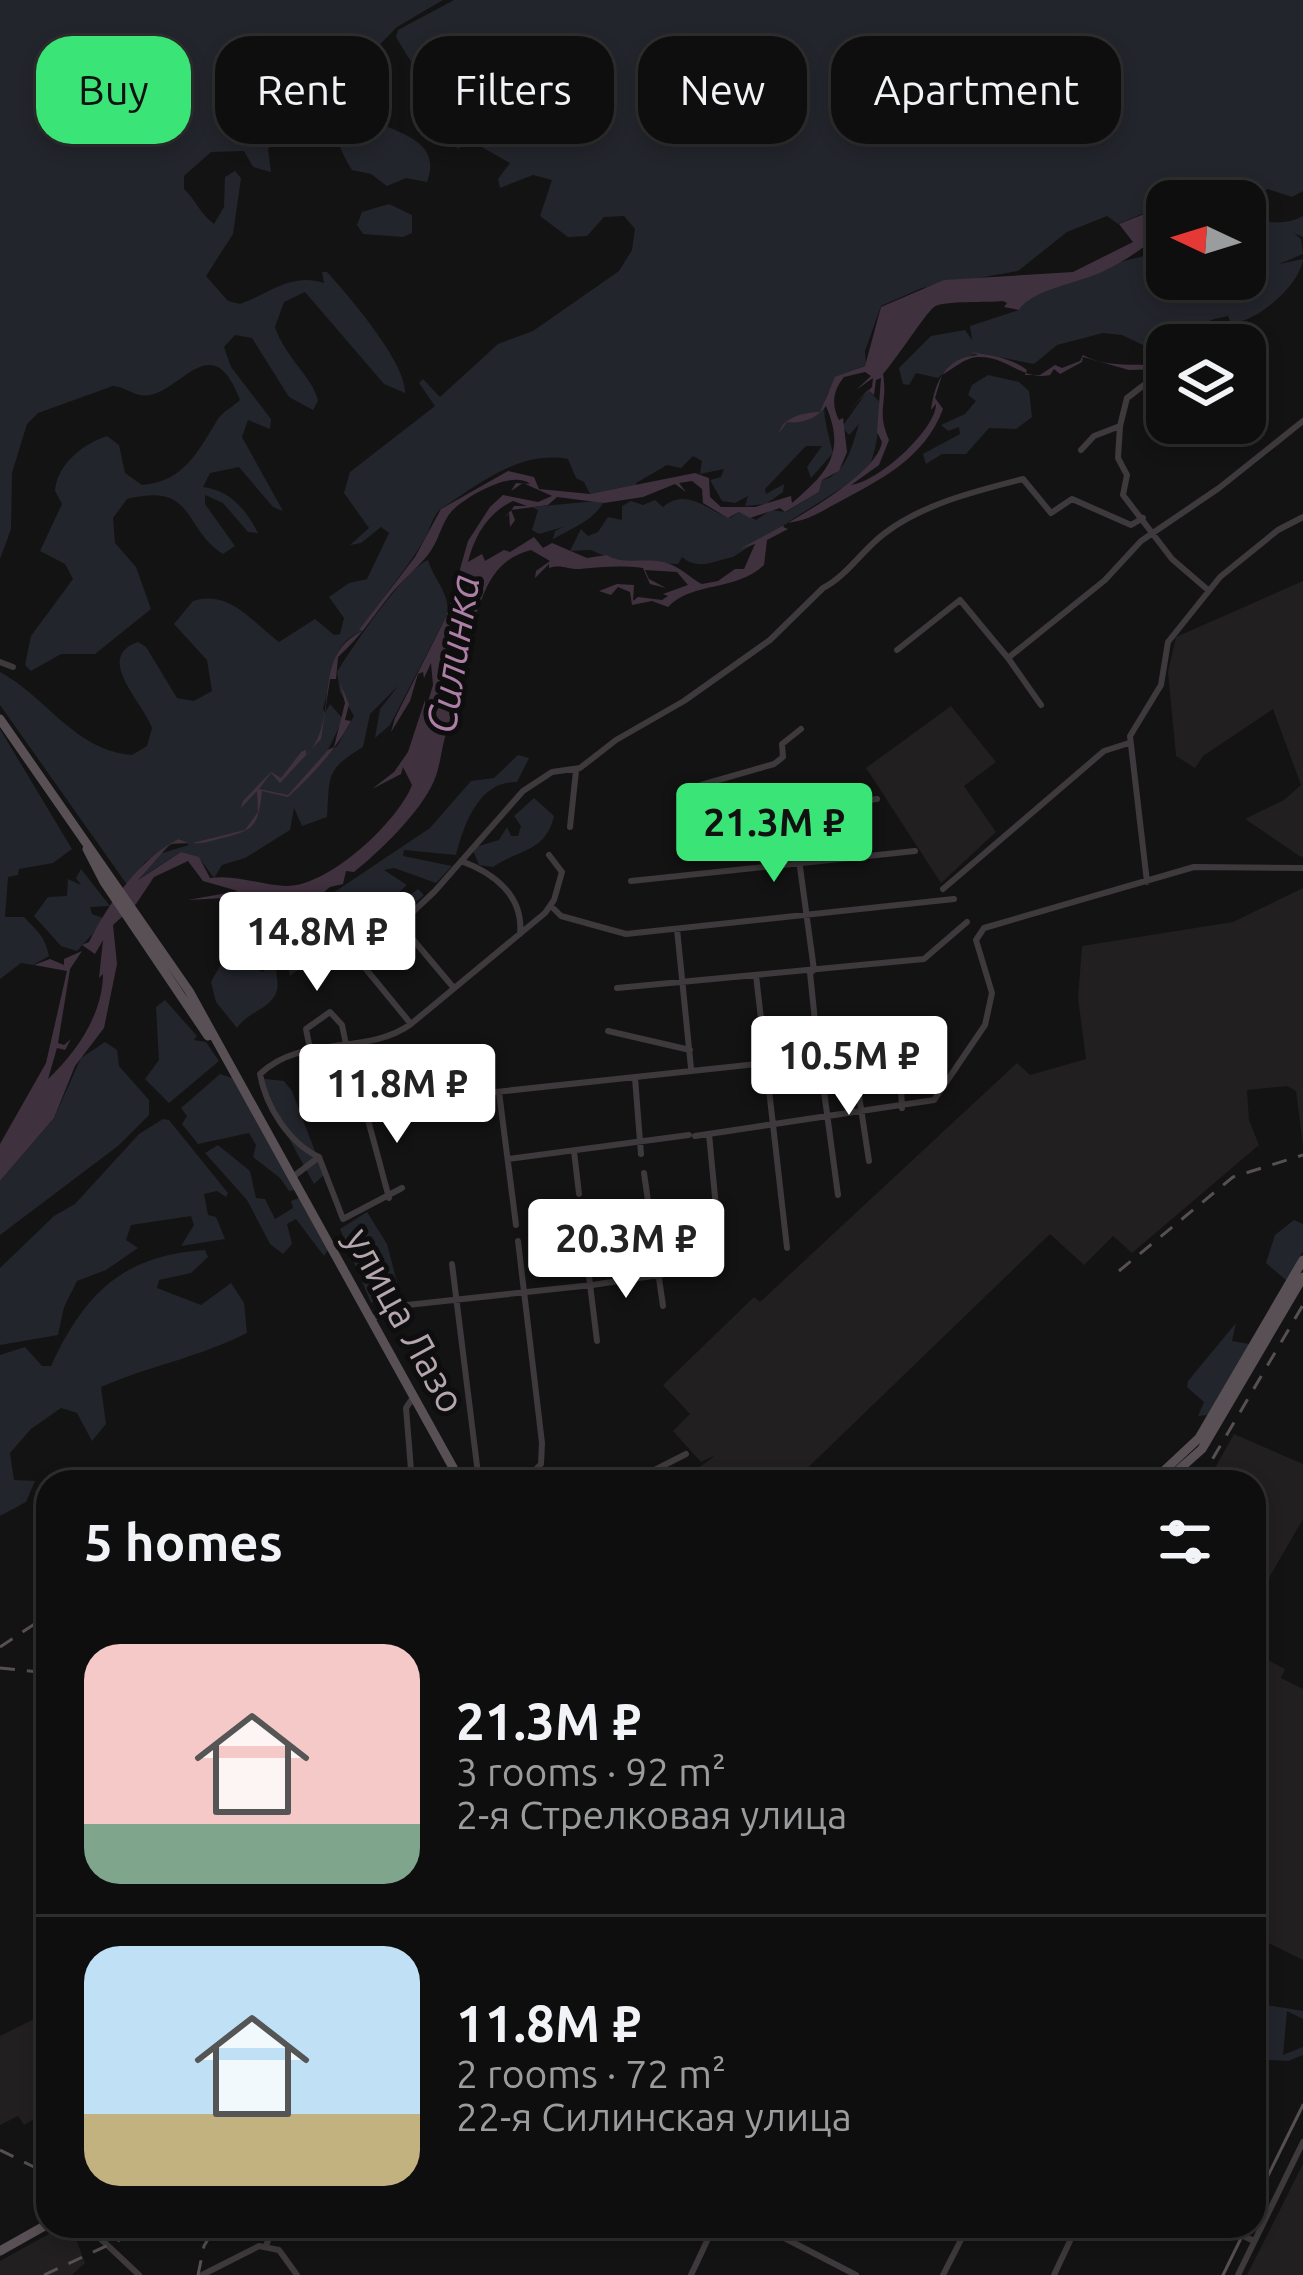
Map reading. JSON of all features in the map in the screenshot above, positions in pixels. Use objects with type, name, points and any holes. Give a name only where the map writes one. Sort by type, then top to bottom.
[{"type":"main road","name":"улица Лазо","points":[[0,719],[74,823],[228,1061],[454,1470]]},
{"type":"main road","points":[[1168,1470],[1199,1438],[1299,1284],[1303,1260]]},
{"type":"main road","points":[[0,2251],[36,2231]]},
{"type":"street","points":[[1144,385],[1130,393],[1120,426],[1118,458],[1127,475],[1122,492],[1179,567],[1208,590]]},
{"type":"street","points":[[1008,658],[1153,534],[1303,421]]},
{"type":"street","points":[[1081,450],[1094,436],[1120,426]]},
{"type":"street","points":[[410,1024],[359,958],[400,924],[523,791],[552,772],[576,769],[760,648],[823,588],[841,578],[854,559],[917,511],[1023,479],[1052,513],[1072,499],[1131,525],[1143,518]]},
{"type":"street","points":[[1148,882],[1129,743],[1135,722],[1155,695],[1168,642],[1208,590],[1278,530],[1303,517]]},
{"type":"street","points":[[897,650],[960,600],[1041,705]]},
{"type":"street","points":[[0,662],[13,667]]},
{"type":"street","points":[[801,729],[782,744],[783,757],[775,764],[701,785],[688,804],[703,817],[877,799]]},
{"type":"street","points":[[944,889],[1104,752],[1129,743]]},
{"type":"street","points":[[571,826],[576,769]]},
{"type":"street","points":[[792,808],[814,970]]},
{"type":"street","points":[[631,881],[915,851]]},
{"type":"street","points":[[402,1188],[343,1220],[319,1157],[299,1148],[287,1132],[260,1076],[281,1057],[392,1036],[410,1024],[551,906],[562,872],[549,855]]},
{"type":"street","points":[[461,861],[495,878],[518,905],[520,934]]},
{"type":"street","points":[[508,1159],[934,1100],[985,1025],[992,993],[976,940],[984,928],[1195,867],[1303,868]]},
{"type":"street","points":[[551,906],[562,916],[613,934],[954,899]]},
{"type":"street","points":[[617,988],[923,959],[968,922]]},
{"type":"street","points":[[400,924],[453,987]]},
{"type":"street","points":[[677,929],[691,1068]]},
{"type":"street","points":[[814,970],[810,973],[838,1196]]},
{"type":"street","points":[[756,975],[787,1248]]},
{"type":"street","points":[[310,1049],[306,1029],[330,1012],[342,1025],[346,1044]]},
{"type":"street","points":[[849,1030],[868,1161]]},
{"type":"street","points":[[608,1031],[690,1050]]},
{"type":"street","points":[[899,1050],[902,1108]]},
{"type":"street","points":[[467,1095],[766,1063]]},
{"type":"street","points":[[635,1078],[641,1154]]},
{"type":"street","points":[[499,1091],[516,1225]]},
{"type":"street","points":[[364,1106],[389,1198]]},
{"type":"street","points":[[372,1319],[398,1306],[592,1286],[716,1261],[720,1249],[709,1134]]},
{"type":"street","points":[[574,1151],[579,1194]]},
{"type":"street","points":[[294,1176],[319,1157]]},
{"type":"street","points":[[644,1174],[663,1306]]},
{"type":"street","points":[[581,1212],[597,1341]]},
{"type":"street","points":[[518,1241],[542,1443],[541,1464],[535,1470]]},
{"type":"street","points":[[452,1264],[477,1470]]},
{"type":"street","points":[[411,1470],[406,1408],[414,1396]]},
{"type":"street","points":[[655,1470],[686,1454]]},
{"type":"street","points":[[1266,2217],[1303,2142]]},
{"type":"street","points":[[100,2238],[139,2275]]},
{"type":"street","points":[[266,2246],[269,2238]]},
{"type":"street","points":[[691,2275],[708,2238]]},
{"type":"street","points":[[784,2238],[856,2275]]},
{"type":"street","points":[[944,2275],[962,2238]]},
{"type":"street","points":[[1054,2275],[1071,2238]]},
{"type":"street","points":[[1248,2238],[1254,2241]]},
{"type":"street","points":[[1238,2275],[1255,2238]]},
{"type":"street","points":[[202,2275],[266,2246],[279,2250],[297,2275]]},
{"type":"shaded area","points":[[0,0],[443,0],[388,36],[215,36],[215,144],[271,144],[271,172],[253,167],[244,151],[211,152],[184,176],[184,189],[214,224],[224,207],[225,177],[235,171],[241,178],[233,234],[206,276],[228,301],[240,304],[301,280],[324,283],[322,272],[327,272],[387,348],[405,393],[384,384],[305,292],[284,302],[275,327],[315,392],[318,401],[313,410],[289,397],[252,338],[235,335],[224,347],[231,367],[271,419],[270,429],[248,420],[242,437],[283,511],[273,507],[239,467],[210,473],[203,487],[236,502],[258,533],[248,532],[223,503],[205,495],[205,504],[235,546],[223,554],[177,502],[149,495],[127,499],[113,518],[115,543],[136,567],[151,609],[95,654],[61,654],[31,671],[25,665],[31,636],[73,579],[65,564],[40,551],[62,504],[55,491],[61,472],[81,450],[107,436],[119,445],[125,473],[142,485],[180,471],[220,416],[240,400],[230,379],[209,365],[150,395],[113,386],[38,413],[27,424],[12,473],[11,529],[0,559]]},
{"type":"shaded area","points":[[454,0],[1303,0],[1303,191],[1292,197],[1266,190],[1266,180],[1146,180],[1146,212],[1118,224],[1107,216],[1067,232],[1018,271],[922,288],[881,306],[865,351],[866,365],[837,382],[825,401],[833,453],[811,478],[807,467],[822,446],[806,446],[765,489],[766,494],[784,484],[783,492],[766,504],[745,506],[748,496],[735,503],[722,501],[710,480],[721,477],[724,469],[700,474],[702,461],[693,456],[681,468],[667,465],[636,483],[637,487],[590,494],[568,459],[534,459],[486,479],[439,511],[363,631],[337,653],[323,708],[325,713],[330,704],[343,719],[326,754],[337,746],[354,716],[340,692],[337,672],[393,593],[428,560],[448,613],[390,725],[375,738],[380,709],[399,685],[370,714],[363,747],[336,768],[327,817],[302,826],[294,808],[290,830],[245,858],[222,865],[214,878],[200,859],[181,852],[137,880],[159,854],[189,845],[180,839],[145,862],[128,886],[0,705],[0,672],[94,744],[132,755],[147,746],[152,728],[125,681],[120,658],[125,649],[138,642],[146,647],[177,698],[194,701],[212,691],[207,660],[174,624],[193,601],[230,604],[279,642],[315,619],[334,635],[340,634],[344,618],[329,597],[349,583],[367,579],[389,533],[381,527],[361,543],[350,545],[369,528],[344,493],[350,472],[435,406],[419,383],[423,379],[440,397],[498,344],[533,331],[619,271],[632,250],[635,229],[624,216],[604,217],[587,236],[568,237],[540,216],[552,180],[533,175],[500,188],[498,179],[510,163],[476,144],[614,144],[614,36],[413,36],[413,65],[396,37],[398,30]]},
{"type":"shaded area","points":[[389,128],[427,152],[427,182],[406,178],[387,186],[371,174],[352,170],[340,144],[389,144]]},
{"type":"shaded area","points":[[389,204],[412,215],[412,233],[403,237],[363,234],[357,225],[362,212]]},
{"type":"shaded area","points":[[1303,216],[1303,237],[1294,233],[1301,239],[1303,254],[1279,264],[1303,259],[1301,269],[1267,308],[1246,320],[1231,324],[1228,316],[1207,324],[1146,324],[1146,349],[1122,335],[1103,333],[1057,345],[1034,364],[979,353],[958,360],[938,378],[916,373],[909,385],[903,384],[899,368],[931,336],[965,330],[972,340],[970,326],[1019,310],[1026,299],[1146,256],[1146,300],[1266,300],[1266,222]]},
{"type":"shaded area","points":[[988,375],[1019,382],[1029,391],[1032,417],[1016,429],[989,428],[966,454],[942,454],[926,464],[923,454],[960,434],[959,427],[948,431],[941,425],[965,414],[976,401],[968,395],[972,385]]},
{"type":"shaded area","points":[[868,390],[879,401],[879,410],[867,472],[733,557],[700,564],[682,557],[678,564],[615,561],[591,550],[570,551],[581,529],[588,536],[598,532],[608,517],[622,520],[622,506],[631,501],[643,505],[655,500],[663,507],[688,500],[730,518],[739,512],[756,520],[771,510],[786,512],[819,492],[822,480],[843,465],[859,424],[849,435],[842,427]]},
{"type":"shaded area","points":[[603,503],[594,515],[553,539],[563,527],[539,534],[532,530],[538,510],[532,507]]},
{"type":"shaded area","points":[[1303,581],[1301,857],[1245,819],[1284,800],[1301,785],[1273,709],[1203,756],[1195,768],[1176,756],[1168,672],[1176,637]]},
{"type":"shaded area","points":[[951,706],[996,762],[964,786],[996,832],[941,883],[866,768]]},
{"type":"shaded area","points":[[0,729],[72,849],[53,863],[19,869],[18,875],[8,877],[5,917],[24,917],[43,939],[49,956],[33,965],[21,963],[0,979]]},
{"type":"shaded area","points":[[518,755],[529,758],[517,782],[483,796],[456,855],[404,850],[403,856],[452,866],[436,883],[394,868],[384,870],[407,885],[397,894],[395,906],[418,889],[424,895],[380,935],[366,931],[350,937],[342,962],[329,946],[290,976],[286,956],[276,962],[278,986],[273,999],[237,1028],[216,1002],[211,982],[220,966],[253,957],[255,968],[263,972],[271,963],[266,951],[297,940],[315,905],[430,828],[471,781],[494,778]]},
{"type":"shaded area","points":[[534,798],[554,816],[545,837],[493,867],[479,865],[472,848],[499,840],[507,827],[511,836],[518,836],[521,826],[514,816]]},
{"type":"shaded area","points":[[81,869],[110,906],[90,907],[92,914],[106,919],[77,951],[61,946],[34,916],[48,897],[67,896],[68,879],[81,885],[76,878]]},
{"type":"shaded area","points":[[1303,888],[1303,1145],[1296,1091],[1287,1086],[1247,1090],[1249,1120],[1259,1145],[1132,1253],[1113,1236],[1084,1265],[1050,1234],[805,1470],[695,1470],[716,1455],[701,1462],[673,1431],[690,1414],[663,1385],[754,1297],[760,1302],[1017,1063],[1030,1075],[1086,1059],[1078,998],[1082,946],[1233,922]]},
{"type":"shaded area","points":[[165,1000],[197,1036],[194,1040],[206,1042],[219,1061],[169,1103],[145,1079],[159,1060],[156,1007]]},
{"type":"shaded area","points":[[105,1042],[117,1050],[119,1066],[149,1100],[149,1115],[118,1146],[0,1235],[0,1181],[54,1118],[81,1058]]},
{"type":"shaded area","points":[[220,1074],[232,1078],[295,1190],[289,1191],[253,1157],[256,1145],[249,1133],[198,1144],[182,1124],[187,1116],[181,1108]]},
{"type":"shaded area","points":[[284,1081],[292,1091],[324,1175],[314,1184],[258,1082]]},
{"type":"shaded area","points":[[169,1120],[228,1193],[226,1197],[217,1191],[204,1194],[208,1215],[216,1217],[225,1239],[181,1246],[194,1225],[191,1216],[131,1225],[126,1240],[138,1248],[106,1270],[77,1281],[64,1307],[58,1335],[0,1345],[0,1268],[54,1216],[75,1204],[139,1134]]},
{"type":"shaded area","points":[[218,1145],[250,1171],[256,1198],[265,1199],[275,1219],[299,1198],[328,1250],[324,1256],[296,1219],[287,1224],[292,1244],[283,1254],[270,1244],[247,1200],[205,1153]]},
{"type":"shaded area","points":[[367,1212],[387,1244],[398,1286],[371,1303],[340,1229]]},
{"type":"shaded area","points":[[1294,1220],[1303,1224],[1303,1251],[1287,1281],[1266,1263],[1275,1235]]},
{"type":"shaded area","points":[[205,1250],[208,1257],[191,1273],[159,1280],[157,1288],[201,1305],[231,1283],[244,1303],[247,1333],[101,1387],[106,1424],[92,1441],[77,1413],[61,1408],[31,1429],[10,1453],[14,1480],[35,1481],[26,1502],[0,1516],[0,1355],[25,1347],[42,1366],[51,1366],[77,1318],[110,1283],[151,1260]]},
{"type":"shaded area","points":[[1236,1323],[1232,1341],[1249,1344],[1208,1415],[1198,1416],[1204,1402],[1187,1387],[1188,1381]]},
{"type":"shaded area","points":[[1234,1434],[1303,1464],[1303,1519],[1270,1576],[1266,1595],[1266,1470],[1214,1470]]},
{"type":"shaded area","points":[[1266,1659],[1285,1669],[1281,1678],[1303,1689],[1303,1960],[1266,1942]]},
{"type":"shaded area","points":[[1266,2005],[1303,2011],[1303,2019],[1287,2011],[1283,2055],[1303,2047],[1303,2055],[1288,2061],[1266,2060]]},
{"type":"shaded area","points":[[36,2018],[36,2118],[24,2125],[18,2116],[0,2125],[0,2036]]},
{"type":"shaded area","points":[[1303,2164],[1303,2275],[1247,2275]]},
{"type":"shaded area","points":[[41,2238],[76,2238],[85,2263],[72,2275],[0,2275],[0,2261]]},
{"type":"water","name":"Силинка","points":[[1146,213],[1146,244],[1137,252],[1104,271],[1034,297],[1019,310],[1004,307],[1007,303],[1003,301],[934,307],[883,374],[883,421],[889,440],[879,465],[851,485],[877,474],[917,440],[934,414],[933,399],[942,376],[935,398],[943,409],[935,426],[900,466],[814,516],[788,523],[843,487],[876,456],[882,442],[877,432],[881,378],[876,380],[874,395],[869,390],[873,378],[856,390],[871,376],[865,372],[840,382],[834,403],[839,420],[843,418],[847,452],[839,471],[822,480],[819,492],[785,512],[780,508],[750,518],[739,512],[728,518],[703,503],[702,489],[692,481],[679,483],[686,492],[675,484],[643,497],[604,503],[557,497],[548,505],[511,510],[527,506],[513,501],[496,512],[478,535],[468,562],[482,554],[485,561],[504,550],[510,552],[534,537],[543,548],[552,543],[587,558],[607,555],[663,562],[702,584],[744,569],[755,544],[740,549],[785,524],[788,529],[767,540],[764,565],[753,573],[689,593],[668,607],[652,601],[632,605],[630,592],[618,587],[611,595],[599,591],[617,584],[634,585],[633,601],[638,597],[662,600],[668,596],[663,594],[688,585],[677,572],[645,570],[649,579],[666,588],[650,584],[643,568],[635,567],[576,569],[549,568],[549,564],[535,578],[536,571],[550,561],[531,550],[515,556],[494,575],[464,643],[476,600],[475,586],[470,585],[455,693],[451,686],[454,718],[434,781],[409,819],[354,872],[346,871],[343,884],[330,887],[306,907],[297,894],[188,900],[238,891],[203,881],[188,861],[154,877],[136,904],[113,925],[117,964],[104,1028],[75,1066],[54,1118],[0,1181],[0,1144],[46,1063],[67,971],[34,965],[50,959],[64,965],[64,959],[82,951],[70,969],[58,1043],[64,1045],[71,1039],[65,1050],[57,1048],[48,1079],[78,1045],[98,1004],[103,940],[95,954],[82,945],[89,942],[126,883],[170,845],[138,880],[181,852],[199,857],[210,878],[302,884],[340,865],[392,817],[412,785],[403,767],[401,774],[372,789],[394,772],[408,752],[425,700],[425,712],[433,685],[431,663],[424,678],[423,672],[418,674],[410,701],[391,732],[395,718],[447,615],[468,541],[503,495],[538,502],[552,496],[524,484],[530,484],[523,480],[513,480],[462,502],[447,518],[427,556],[363,631],[359,630],[415,557],[441,509],[508,471],[534,477],[539,489],[590,494],[695,473],[709,478],[710,497],[721,507],[755,507],[791,496],[792,503],[830,460],[832,422],[826,406],[820,412],[835,377],[865,366],[881,307],[944,280],[1073,272],[1133,242],[1119,224]]},
{"type":"water","points":[[971,352],[1008,360],[1027,370],[977,357],[943,375],[958,360],[978,355]]},
{"type":"water","points":[[1083,355],[1105,363],[1146,365],[1146,370],[1129,370],[1083,357],[1082,362],[1060,374],[1054,369],[1050,375],[1034,375],[1080,361]]},
{"type":"water","points":[[820,412],[807,420],[787,422],[779,433],[785,423],[796,416]]},
{"type":"water","points":[[362,632],[338,657],[321,739],[309,752],[322,724],[331,671],[336,655]]},
{"type":"water","points":[[340,683],[349,704],[345,720],[351,721],[333,749],[316,769],[288,797],[262,791],[257,819],[249,829],[211,841],[192,843],[245,830],[258,812],[257,791],[241,808],[243,801],[271,772],[281,778],[306,750],[280,783],[271,773],[259,789],[288,795],[334,747],[345,703]]},
{"type":"tram line","points":[[1266,2180],[1303,2105]]},
{"type":"tram line","points":[[1223,2275],[1241,2238]]},
{"type":"railway","points":[[1119,1271],[1233,1177],[1303,1155]]},
{"type":"railway","points":[[1206,1470],[1303,1305]]},
{"type":"railway","points":[[0,1647],[36,1623]]},
{"type":"railway","points":[[0,1668],[36,1672]]},
{"type":"railway","points":[[0,2150],[36,2168]]},
{"type":"railway","points":[[44,2275],[123,2238]]},
{"type":"railway","points":[[198,2275],[209,2238]]}]
